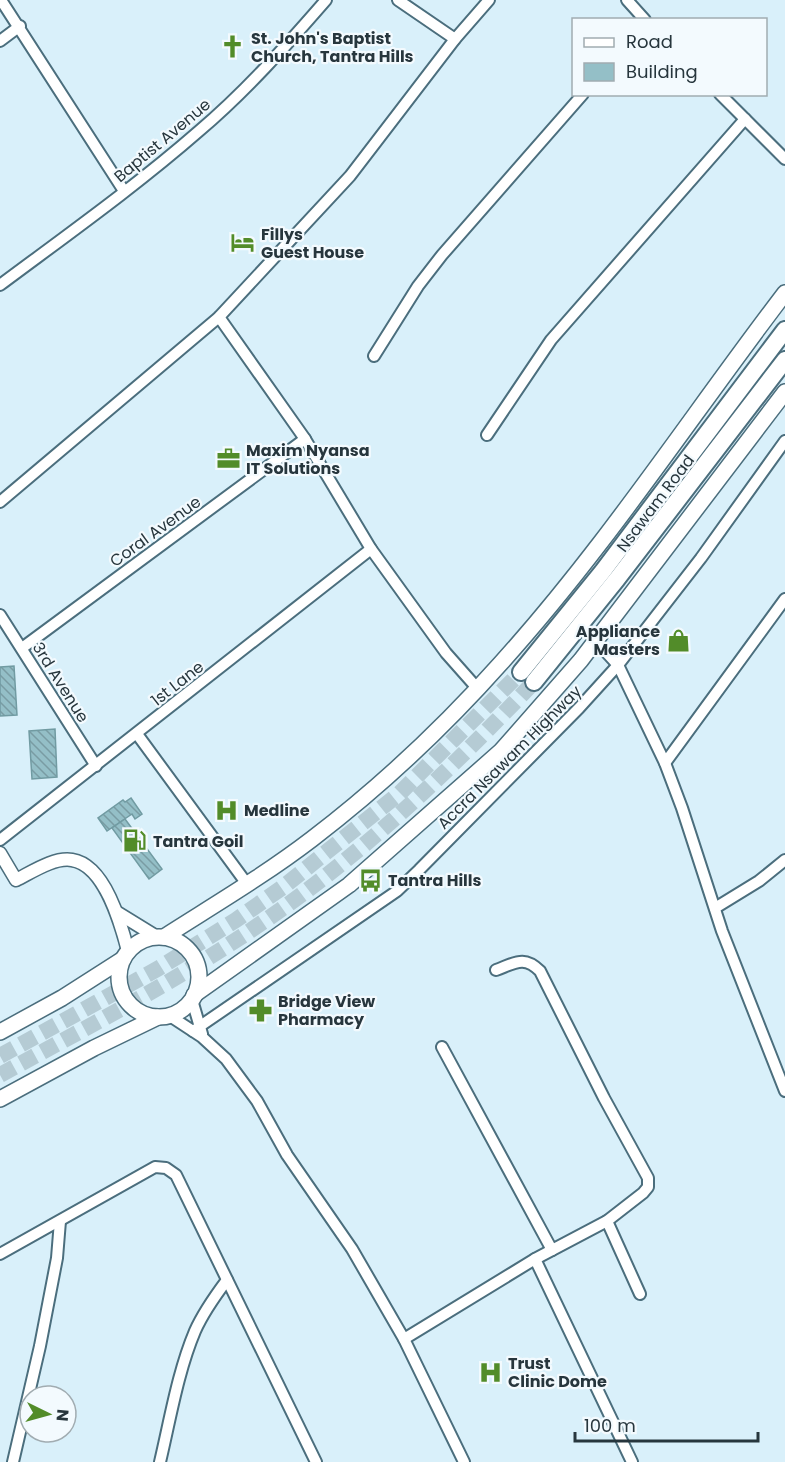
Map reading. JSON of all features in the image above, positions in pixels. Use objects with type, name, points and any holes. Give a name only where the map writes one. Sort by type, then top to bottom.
[{"type":"highway","name":"Nsawam Road","points":[[785,330],[527,677],[624,570],[785,360]]},
{"type":"main road","points":[[0,1032],[62,998],[125,955],[136,943],[160,937],[247,884],[312,839],[382,781],[501,663],[589,557],[785,293]]},
{"type":"main road","points":[[0,1099],[93,1048],[186,1007],[193,998],[349,885],[501,751],[596,640],[785,392]]},
{"type":"main road","points":[[160,937],[184,946],[194,958],[199,973],[193,998]]},
{"type":"main road","points":[[125,955],[118,978],[121,992],[128,1003],[138,1012],[164,1016]]},
{"type":"street","points":[[1,0],[20,26],[124,191]]},
{"type":"street","name":"Baptist Avenue","points":[[0,285],[200,131],[286,46],[326,0]]},
{"type":"street","points":[[398,0],[455,39]]},
{"type":"street","points":[[0,502],[219,317],[350,176],[455,39],[489,0]]},
{"type":"street","points":[[627,0],[643,18]]},
{"type":"street","points":[[0,41],[20,26]]},
{"type":"street","points":[[374,356],[418,286],[442,255],[581,96]]},
{"type":"street","points":[[722,96],[785,159]]},
{"type":"street","points":[[487,435],[551,340],[746,119]]},
{"type":"street","points":[[219,317],[305,439],[371,549],[446,653],[477,688]]},
{"type":"street","name":"Coral Avenue","points":[[22,648],[305,439]]},
{"type":"street","name":"Accra Nsawam Highway","points":[[199,1032],[397,891],[579,708],[618,665],[701,558],[785,441]]},
{"type":"street","name":"1st Lane","points":[[0,840],[371,549]]},
{"type":"street","points":[[665,763],[785,599]]},
{"type":"street","name":"3rd Avenue","points":[[0,615],[96,766]]},
{"type":"street","points":[[596,640],[618,665],[665,763],[715,908],[782,1070],[785,1091]]},
{"type":"street","points":[[137,734],[247,884]]},
{"type":"street","points":[[0,853],[16,880],[54,862],[73,860],[88,867],[104,889],[117,913],[125,955]]},
{"type":"street","points":[[715,908],[759,881],[785,860]]},
{"type":"street","points":[[117,913],[160,937]]},
{"type":"street","points":[[404,1339],[535,1259],[607,1221],[648,1187],[648,1178],[604,1098],[540,971],[531,962],[520,961],[496,970]]},
{"type":"street","points":[[193,998],[199,1032]]},
{"type":"street","points":[[164,1016],[199,1032],[226,1059],[257,1101],[287,1155],[352,1249],[404,1339],[464,1462]]},
{"type":"street","points":[[442,1047],[552,1250]]},
{"type":"street","points":[[0,1254],[155,1167],[166,1168],[176,1176],[312,1459]]},
{"type":"street","points":[[13,1462],[53,1280],[60,1221]]},
{"type":"street","points":[[607,1221],[640,1294]]},
{"type":"street","points":[[535,1259],[632,1462]]},
{"type":"street","points":[[160,1462],[184,1364],[195,1331],[227,1280]]},
{"type":"building","points":[[14,666],[17,715],[0,716],[0,667]]},
{"type":"building","points":[[55,729],[57,777],[32,779],[29,731]]},
{"type":"building","points":[[131,798],[142,814],[135,819],[132,814],[107,831],[98,818],[123,800],[125,802]]},
{"type":"building","points":[[125,819],[162,869],[149,879],[112,828]]},
{"type":"tunnel","points":[[0,1056],[159,968],[236,920],[283,887],[400,793],[521,672]]},
{"type":"tunnel","points":[[0,1075],[199,963],[300,896],[371,839],[438,779],[534,682]]},
{"type":"place","name":"St. John's Baptist Church, Tantra Hills","points":[[233,47]]},
{"type":"place","name":"Fillys Guest House","points":[[243,243]]},
{"type":"place","name":"Maxim Nyansa IT Solutions","points":[[228,459]]},
{"type":"place","name":"Appliance Masters","points":[[678,640]]},
{"type":"place","name":"Medline","points":[[226,810]]},
{"type":"place","name":"Tantra Goil","points":[[135,841]]},
{"type":"place","name":"Tantra Hills","points":[[370,880]]},
{"type":"place","name":"Bridge View Pharmacy","points":[[260,1010]]},
{"type":"place","name":"Trust Clinic Dome","points":[[490,1372]]}]
